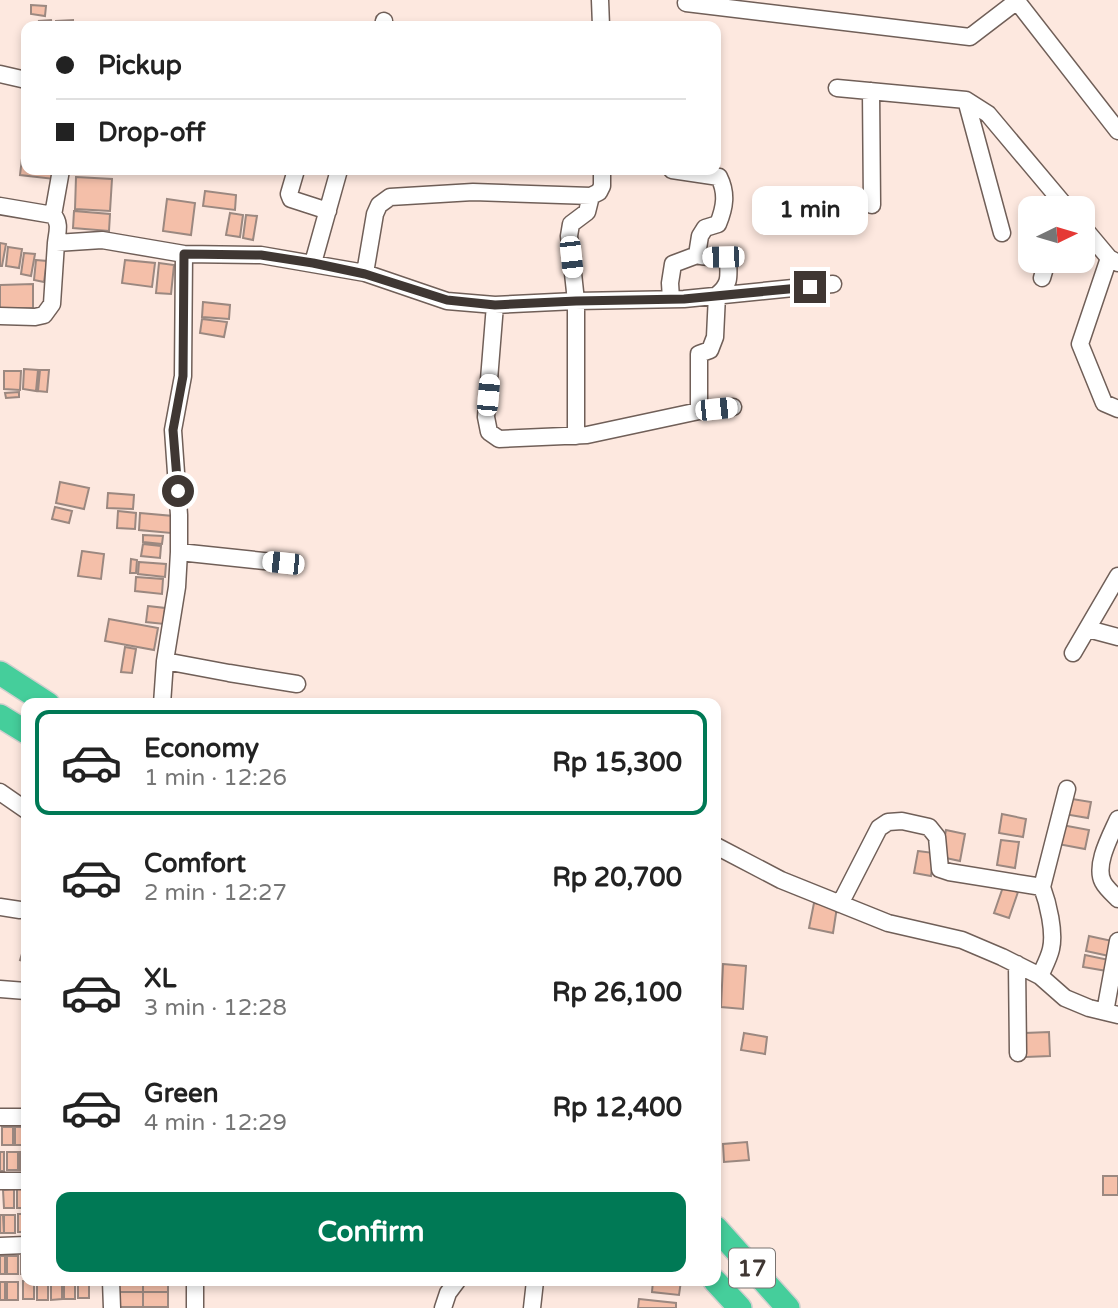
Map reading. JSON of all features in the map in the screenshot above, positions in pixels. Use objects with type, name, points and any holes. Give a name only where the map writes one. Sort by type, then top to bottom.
[{"type":"highway","points":[[0,673],[39,698]]},
{"type":"highway","points":[[0,716],[21,729]]},
{"type":"highway","name":"17","points":[[721,1234],[788,1308]]},
{"type":"highway","name":"17","points":[[720,1286],[740,1308]]},
{"type":"street","points":[[600,0],[601,21]]},
{"type":"street","points":[[686,3],[970,37],[1016,1],[1118,131]]},
{"type":"street","points":[[0,74],[21,79]]},
{"type":"street","points":[[837,88],[966,100],[988,114],[1056,196]]},
{"type":"street","points":[[871,91],[872,205]]},
{"type":"street","points":[[966,100],[1002,233]]},
{"type":"street","points":[[53,215],[60,175]]},
{"type":"street","points":[[295,175],[289,194],[291,199],[328,211]]},
{"type":"street","points":[[313,263],[338,175]]},
{"type":"street","points":[[365,274],[375,214],[379,205],[390,197],[473,192],[591,197],[599,192],[602,175]]},
{"type":"street","points":[[697,255],[700,236],[705,228],[718,224],[724,208],[724,187],[719,177],[706,175]]},
{"type":"street","points":[[576,436],[576,301],[569,236],[571,224],[587,212],[591,197]]},
{"type":"street","points":[[0,206],[53,215],[59,224],[52,303],[44,315],[0,316]]},
{"type":"street","points":[[56,243],[102,240],[184,254],[261,255],[365,274],[447,300],[495,305],[671,299],[833,285]]},
{"type":"street","points":[[1096,241],[1114,260],[1080,344],[1104,403],[1118,409]]},
{"type":"street","points":[[162,698],[164,661],[177,587],[179,552],[180,515],[173,430],[183,376],[184,254]]},
{"type":"street","points":[[671,299],[673,264],[697,255],[723,257],[728,261],[729,276],[725,288],[717,295],[715,337],[710,350],[699,354],[699,411]]},
{"type":"street","points":[[1042,278],[1043,273]]},
{"type":"street","points":[[495,305],[486,417],[489,432],[494,437],[576,436],[699,411],[733,407]]},
{"type":"street","points":[[179,552],[283,563]]},
{"type":"street","points":[[1073,653],[1118,576]]},
{"type":"street","points":[[1088,629],[1117,635]]},
{"type":"street","points":[[164,661],[297,684]]},
{"type":"street","points":[[1040,975],[1052,948],[1052,929],[1042,887],[1067,789]]},
{"type":"street","points":[[0,792],[21,807]]},
{"type":"street","points":[[1118,818],[1101,860],[1100,874],[1103,883],[1118,899]]},
{"type":"street","points":[[840,904],[879,828],[888,822],[902,821],[929,827],[937,837],[940,869],[1042,887]]},
{"type":"street","points":[[721,849],[781,880],[888,923],[962,940],[1040,975],[1065,998],[1112,1014],[1118,941]]},
{"type":"street","points":[[0,907],[20,910]]},
{"type":"street","points":[[1017,964],[1018,1053]]},
{"type":"street","points":[[0,989],[21,991]]},
{"type":"street","points":[[0,1117],[21,1117]]},
{"type":"street","points":[[0,1181],[21,1181]]},
{"type":"street","points":[[0,1246],[21,1245]]},
{"type":"street","points":[[111,1286],[112,1308]]},
{"type":"street","points":[[195,1286],[195,1308]]},
{"type":"street","points":[[443,1308],[453,1286]]},
{"type":"street","points":[[532,1308],[534,1286]]},
{"type":"building","points":[[31,5],[46,6],[45,16],[31,14]]},
{"type":"building","points":[[21,167],[21,175],[54,175],[54,179],[20,175]]},
{"type":"building","points":[[76,177],[112,179],[110,211],[75,209]]},
{"type":"building","points":[[205,191],[236,195],[235,210],[203,206]]},
{"type":"building","points":[[167,199],[195,203],[191,235],[163,231]]},
{"type":"building","points":[[74,211],[110,214],[109,231],[73,228]]},
{"type":"building","points":[[230,213],[243,215],[240,237],[226,235]]},
{"type":"building","points":[[246,215],[257,216],[253,240],[243,238]]},
{"type":"building","points":[[0,243],[6,244],[2,266],[0,266]]},
{"type":"building","points":[[8,247],[22,249],[19,268],[6,266]]},
{"type":"building","points":[[24,253],[35,254],[31,276],[21,274]]},
{"type":"building","points":[[36,260],[47,261],[44,282],[34,280]]},
{"type":"building","points":[[125,260],[155,263],[152,287],[122,283]]},
{"type":"building","points":[[159,263],[174,265],[171,294],[156,293]]},
{"type":"building","points":[[33,284],[33,308],[0,309],[0,285]]},
{"type":"building","points":[[203,302],[230,305],[229,319],[202,317]]},
{"type":"building","points":[[202,319],[227,322],[224,337],[200,333]]},
{"type":"building","points":[[24,369],[38,370],[36,391],[23,389]]},
{"type":"building","points":[[40,370],[49,370],[47,392],[38,391]]},
{"type":"building","points":[[4,371],[21,371],[20,390],[4,389]]},
{"type":"building","points":[[19,392],[19,397],[6,398],[5,393]]},
{"type":"building","points":[[60,482],[89,488],[84,509],[56,503]]},
{"type":"building","points":[[108,493],[134,495],[133,509],[107,508]]},
{"type":"building","points":[[55,507],[72,511],[69,523],[52,519]]},
{"type":"building","points":[[118,511],[136,513],[135,529],[117,528]]},
{"type":"building","points":[[140,513],[173,516],[171,533],[139,530]]},
{"type":"building","points":[[143,535],[163,536],[162,544],[143,542]]},
{"type":"building","points":[[143,544],[161,546],[160,558],[141,556]]},
{"type":"building","points":[[82,551],[104,554],[101,579],[78,576]]},
{"type":"building","points":[[131,559],[137,560],[136,573],[130,573]]},
{"type":"building","points":[[139,562],[166,564],[165,577],[138,574]]},
{"type":"building","points":[[136,577],[163,579],[162,594],[135,591]]},
{"type":"building","points":[[148,606],[165,608],[164,624],[146,622]]},
{"type":"building","points":[[109,619],[158,628],[154,650],[105,641]]},
{"type":"building","points":[[125,647],[136,649],[132,673],[121,672]]},
{"type":"building","points":[[1066,798],[1091,802],[1088,818],[1064,814]]},
{"type":"building","points":[[1002,814],[1026,819],[1023,837],[999,833]]},
{"type":"building","points":[[1062,825],[1089,830],[1085,849],[1058,844]]},
{"type":"building","points":[[946,830],[965,834],[960,861],[941,857]]},
{"type":"building","points":[[1001,840],[1019,842],[1015,868],[997,865]]},
{"type":"building","points":[[918,851],[934,853],[931,876],[914,873]]},
{"type":"building","points":[[1003,887],[1018,892],[1009,918],[994,913]]},
{"type":"building","points":[[814,903],[837,907],[833,933],[809,928]]},
{"type":"building","points":[[1089,936],[1112,941],[1109,956],[1086,951]]},
{"type":"building","points":[[1085,955],[1109,960],[1107,971],[1083,967]]},
{"type":"building","points":[[723,964],[746,966],[743,1009],[721,1007]]},
{"type":"building","points":[[1049,1032],[1050,1056],[1026,1057],[1025,1033]]},
{"type":"building","points":[[744,1033],[767,1037],[765,1054],[741,1050]]},
{"type":"building","points":[[2,1127],[13,1127],[13,1145],[2,1145]]},
{"type":"building","points":[[15,1127],[21,1127],[21,1145],[15,1145]]},
{"type":"building","points":[[747,1142],[749,1160],[724,1162],[723,1144]]},
{"type":"building","points":[[0,1152],[4,1152],[4,1171],[0,1171]]},
{"type":"building","points":[[7,1152],[18,1152],[18,1170],[7,1170]]},
{"type":"building","points":[[1103,1176],[1118,1176],[1118,1195],[1103,1195]]},
{"type":"building","points":[[14,1189],[14,1208],[4,1208],[3,1190]]},
{"type":"building","points":[[17,1189],[21,1189],[21,1208],[17,1208]]},
{"type":"building","points":[[18,1214],[21,1214],[21,1232],[18,1232]]},
{"type":"building","points":[[0,1215],[3,1215],[4,1233],[0,1233]]},
{"type":"building","points":[[4,1215],[15,1215],[15,1233],[4,1233]]},
{"type":"building","points":[[0,1256],[5,1256],[5,1274],[0,1274]]},
{"type":"building","points":[[7,1256],[18,1256],[18,1274],[7,1274]]},
{"type":"building","points":[[0,1282],[5,1282],[5,1300],[0,1300]]},
{"type":"building","points":[[7,1282],[18,1282],[18,1300],[7,1300]]},
{"type":"building","points":[[23,1286],[34,1286],[34,1299],[23,1299]]},
{"type":"building","points":[[37,1286],[48,1286],[48,1300],[37,1300]]},
{"type":"building","points":[[51,1286],[62,1286],[62,1299],[51,1300]]},
{"type":"building","points":[[64,1286],[75,1286],[75,1299],[64,1299]]},
{"type":"building","points":[[78,1286],[89,1286],[89,1298],[78,1298]]},
{"type":"building","points":[[117,1286],[143,1286],[143,1292],[117,1292]]},
{"type":"building","points":[[143,1286],[168,1286],[168,1292],[143,1292]]},
{"type":"building","points":[[653,1286],[680,1286],[679,1295],[652,1292]]},
{"type":"building","points":[[117,1292],[143,1292],[143,1307],[117,1307]]},
{"type":"building","points":[[143,1292],[168,1292],[168,1307],[143,1307]]},
{"type":"building","points":[[639,1299],[676,1303],[676,1308],[638,1308]]},
{"type":"route","points":[[178,491],[173,430],[183,376],[184,254],[261,255],[313,263],[365,274],[447,300],[495,305],[684,299],[810,287]]}]
